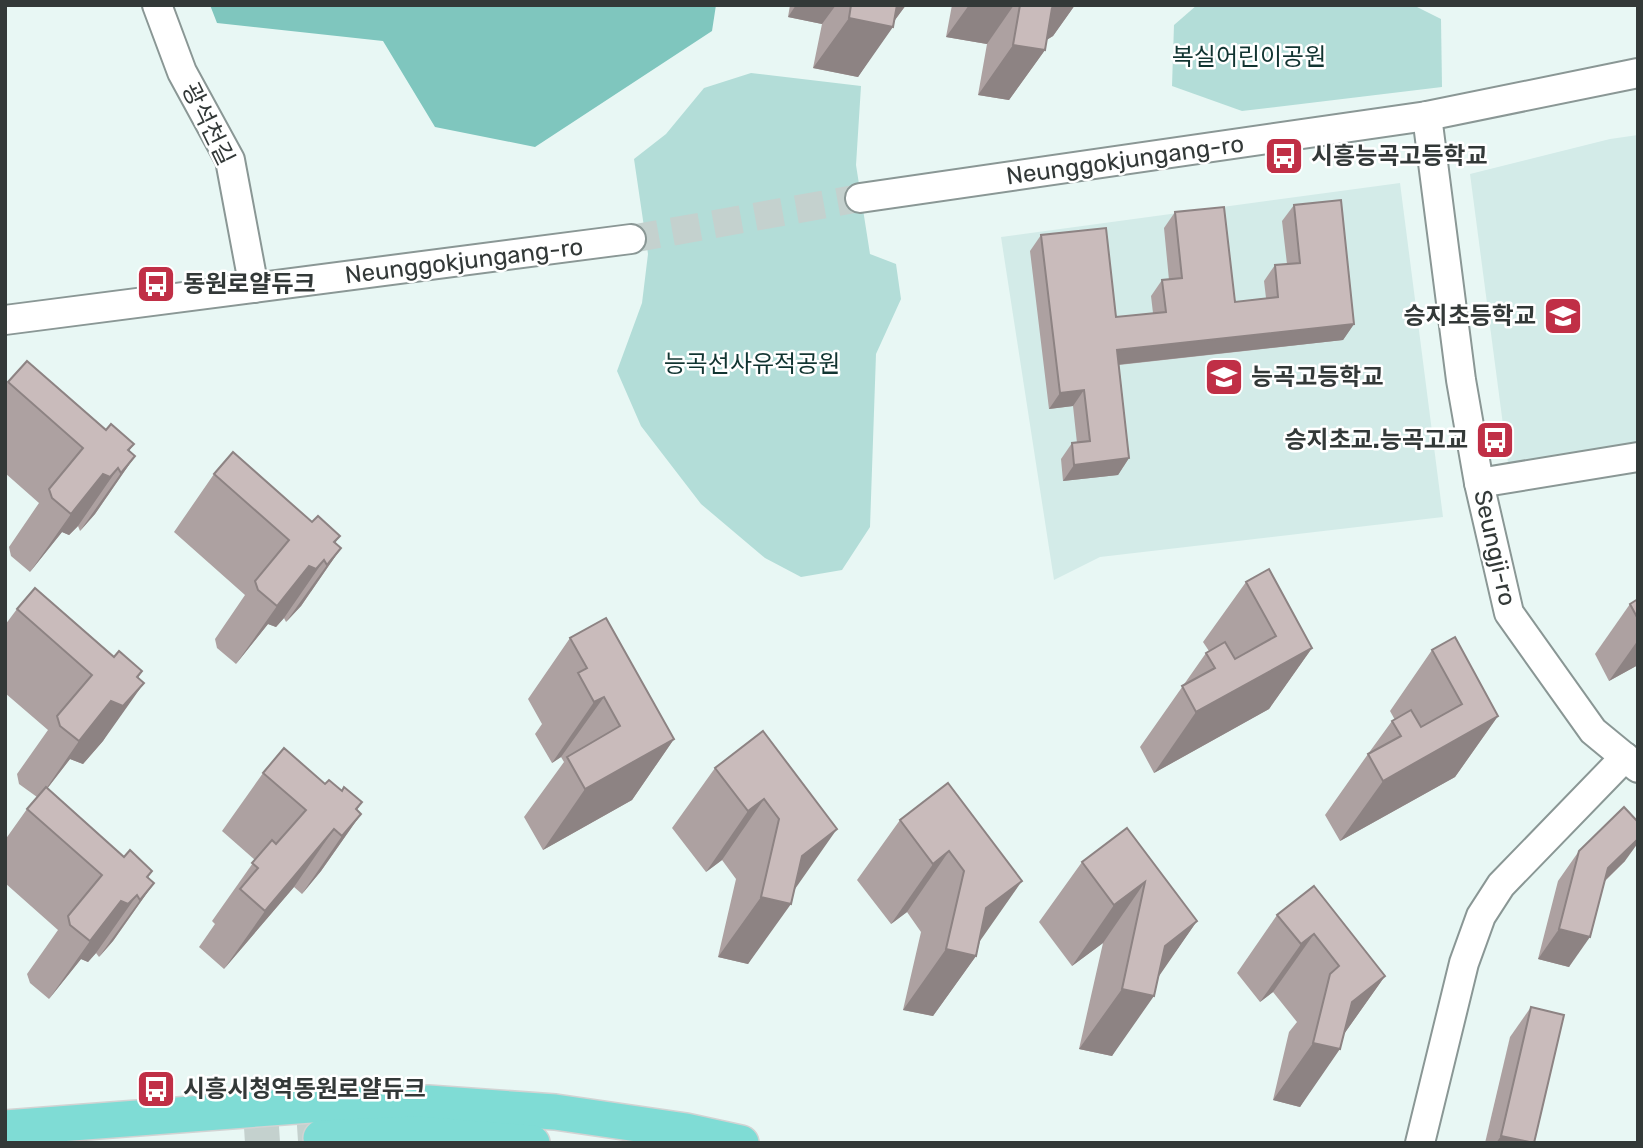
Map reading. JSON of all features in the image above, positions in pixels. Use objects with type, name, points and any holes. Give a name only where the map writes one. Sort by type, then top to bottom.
[{"type":"main road","points":[[5,1128],[69,1132],[324,1104],[428,1103],[555,1112],[686,1131],[741,1143]]},
{"type":"main road","points":[[321,1138],[417,1134],[532,1143]]},
{"type":"street","name":"광석천길","points":[[157,5],[182,72],[230,160],[254,288]]},
{"type":"street","name":"Neunggokjungang-ro","points":[[860,198],[1427,116],[1638,73]]},
{"type":"street","name":"Seungji-ro","points":[[1427,116],[1461,380],[1479,483],[1509,614],[1593,731],[1631,763]]},
{"type":"street","name":"Neunggokjungang-ro","points":[[5,320],[631,239]]},
{"type":"street","points":[[1479,483],[1638,457]]},
{"type":"street","points":[[1420,1143],[1464,963],[1481,916],[1501,885],[1631,763]]},
{"type":"shaded area","points":[[210,5],[716,5],[712,31],[535,147],[435,127],[383,41],[217,23]]},
{"type":"shaded area","name":"승지초등학교","points":[[1638,135],[1638,457],[1510,478],[1470,174],[1610,139]]},
{"type":"shaded area","name":"능곡고등학교","points":[[1400,183],[1443,517],[1100,557],[1054,580],[1001,237]]},
{"type":"green space","name":"복실어린이공원","points":[[1197,5],[1413,5],[1441,19],[1442,87],[1242,111],[1172,86],[1174,25]]},
{"type":"green space","name":"능곡선사유적공원","points":[[751,73],[861,86],[856,165],[870,254],[896,264],[901,299],[876,354],[870,527],[842,570],[801,577],[765,558],[701,504],[641,426],[617,371],[642,303],[648,254],[634,159],[666,134],[704,88]]},
{"type":"building","points":[[851,5],[897,5],[893,27],[849,18]]},
{"type":"building","points":[[1020,5],[1057,5],[1052,8],[1045,50],[1013,45]]},
{"type":"building","points":[[1341,200],[1354,324],[1117,350],[1129,458],[1074,465],[1072,443],[1090,441],[1084,390],[1060,393],[1041,235],[1106,228],[1116,317],[1166,312],[1162,280],[1182,278],[1175,212],[1224,207],[1235,302],[1278,297],[1275,265],[1300,263],[1294,205]]},
{"type":"building","points":[[27,361],[106,430],[111,424],[134,444],[128,450],[135,456],[121,473],[118,468],[110,477],[103,474],[71,514],[52,498],[49,489],[83,448],[8,382]]},
{"type":"building","points":[[233,452],[312,522],[318,516],[340,536],[334,542],[341,548],[327,565],[324,560],[316,569],[309,566],[277,606],[258,590],[255,581],[289,540],[214,474]]},
{"type":"building","points":[[1269,569],[1312,648],[1196,712],[1182,686],[1215,668],[1206,653],[1225,642],[1235,659],[1276,636],[1246,582]]},
{"type":"building","points":[[35,588],[114,657],[119,651],[142,671],[137,677],[144,683],[123,706],[111,701],[79,741],[60,726],[57,716],[92,675],[17,609]]},
{"type":"building","points":[[1638,599],[1638,619],[1630,604]]},
{"type":"building","points":[[606,618],[674,739],[585,789],[567,757],[620,726],[604,697],[594,702],[578,673],[587,668],[570,638]]},
{"type":"building","points":[[1455,637],[1498,716],[1383,781],[1368,754],[1401,736],[1392,721],[1411,710],[1421,727],[1462,704],[1432,650]]},
{"type":"building","points":[[763,731],[837,829],[802,856],[791,904],[761,897],[779,819],[764,799],[748,811],[715,768]]},
{"type":"building","points":[[284,748],[325,784],[329,780],[342,791],[344,787],[362,802],[356,809],[361,814],[342,836],[334,829],[265,911],[240,889],[258,868],[252,863],[272,840],[276,844],[306,810],[263,773]]},
{"type":"building","points":[[948,783],[1022,881],[986,908],[976,956],[946,949],[964,871],[949,851],[933,864],[900,820]]},
{"type":"building","points":[[46,787],[124,857],[130,850],[152,871],[147,877],[154,883],[140,900],[137,895],[128,904],[121,901],[90,941],[70,925],[68,916],[102,875],[27,809]]},
{"type":"building","points":[[1624,807],[1638,822],[1638,839],[1608,868],[1590,937],[1559,929],[1579,851]]},
{"type":"building","points":[[1127,828],[1197,921],[1165,946],[1154,996],[1122,989],[1145,882],[1114,905],[1082,862]]},
{"type":"building","points":[[1314,886],[1385,976],[1352,1002],[1340,1049],[1313,1043],[1330,974],[1339,966],[1314,934],[1301,944],[1277,915]]},
{"type":"building","points":[[1531,1007],[1564,1015],[1534,1143],[1501,1136]]},
{"type":"tunnel","points":[[631,239],[860,198]]},
{"type":"tunnel","points":[[245,1143],[321,1138]]},
{"type":"place","name":"시흥능곡고등학교","points":[[1284,156]]},
{"type":"place","name":"동원로얄듀크","points":[[156,284]]},
{"type":"place","name":"승지초등학교","points":[[1563,316]]},
{"type":"place","name":"능곡고등학교","points":[[1224,377]]},
{"type":"place","name":"승지초교.능곡고교","points":[[1495,440]]},
{"type":"place","name":"시흥시청역동원로얄듀크","points":[[156,1089]]}]
